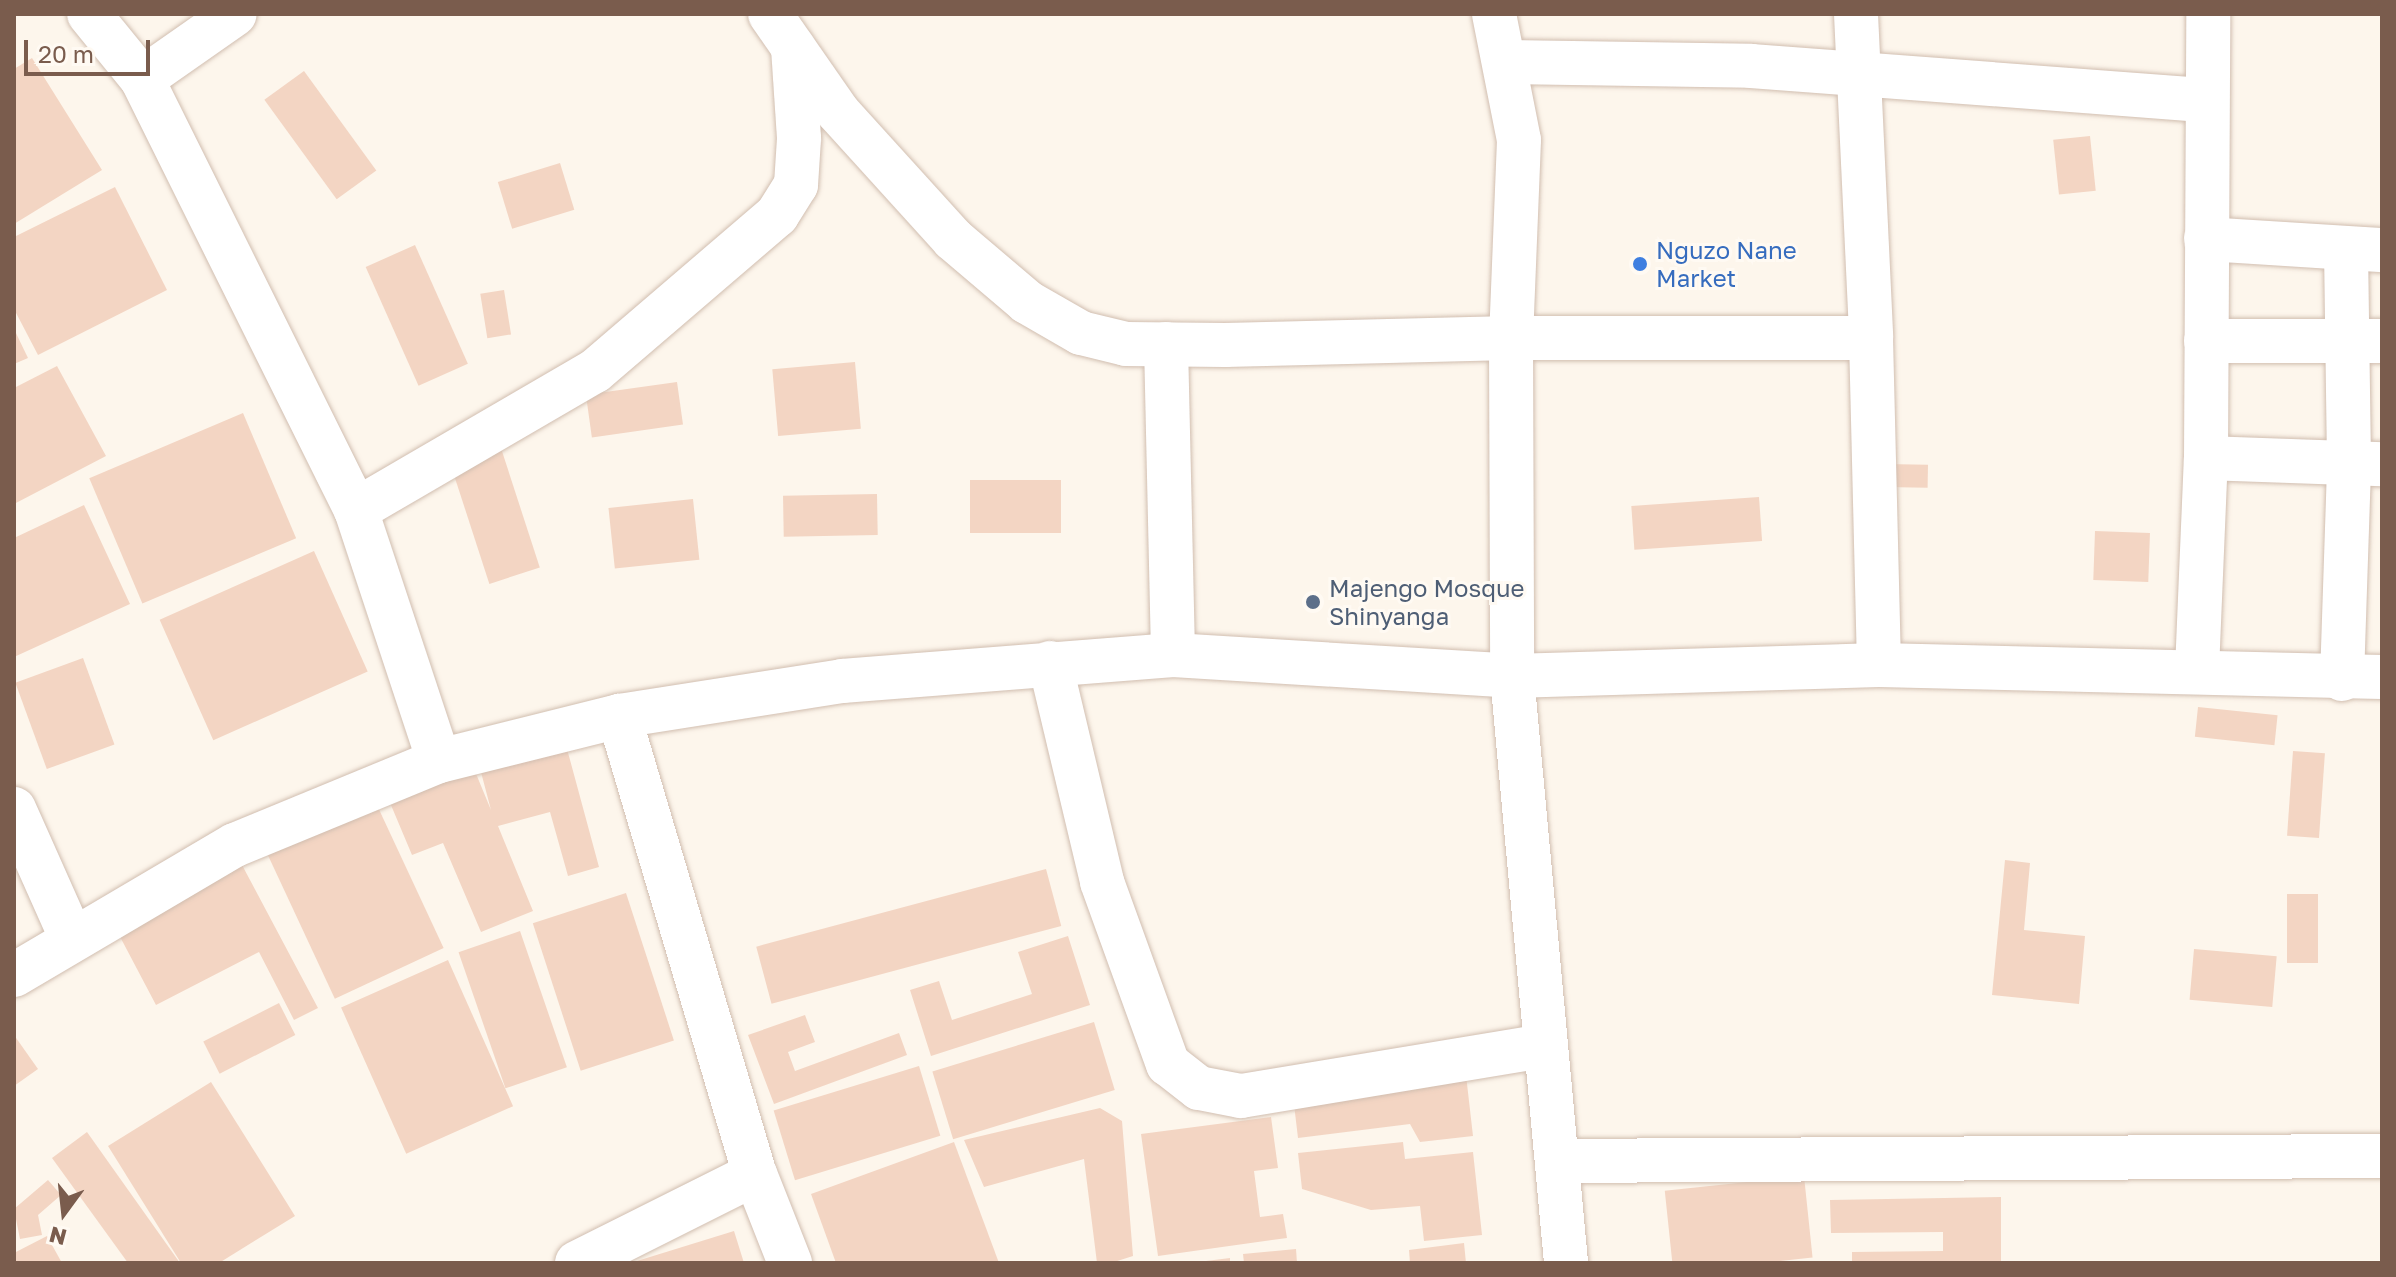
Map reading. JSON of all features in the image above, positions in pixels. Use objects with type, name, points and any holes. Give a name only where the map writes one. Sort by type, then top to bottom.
[{"type":"street","points":[[89,14],[142,79],[356,510],[439,761]]},
{"type":"street","points":[[142,79],[235,14]]},
{"type":"street","points":[[1494,14],[1507,62],[1519,140],[1511,338],[1512,676],[1542,1046],[1566,1263]]},
{"type":"street","points":[[1856,14],[1871,338],[1879,665]]},
{"type":"street","points":[[2197,670],[2206,458],[2208,14]]},
{"type":"street","points":[[356,510],[595,371],[777,215],[796,185],[799,138],[782,30]]},
{"type":"street","points":[[782,30],[838,112],[953,239],[1027,302],[1081,333],[1126,344],[1511,338],[1871,338]]},
{"type":"street","points":[[1507,62],[1751,66],[2206,100]]},
{"type":"street","points":[[14,975],[235,845],[439,761],[619,716],[842,681],[1173,655],[1512,676],[1879,665],[2197,670],[2362,678],[2366,464],[2364,250],[2206,239]]},
{"type":"street","points":[[2206,341],[2366,341]]},
{"type":"street","points":[[1166,344],[1173,655]]},
{"type":"street","points":[[2206,458],[2366,464]]},
{"type":"street","points":[[1050,663],[1102,882],[1168,1064],[1199,1088],[1241,1096],[1542,1046]]},
{"type":"street","points":[[619,716],[755,1174],[790,1263]]},
{"type":"street","points":[[14,809],[72,939]]},
{"type":"street","points":[[1557,1161],[2382,1156]]},
{"type":"street","points":[[577,1263],[755,1174]]},
{"type":"building","points":[[32,58],[102,170],[14,224],[14,69]]},
{"type":"building","points":[[304,71],[376,171],[337,199],[264,100]]},
{"type":"building","points":[[2090,136],[2096,191],[2059,195],[2053,140]]},
{"type":"building","points":[[560,163],[574,210],[512,229],[498,182]]},
{"type":"building","points":[[115,187],[167,290],[38,355],[14,309],[14,237]]},
{"type":"building","points":[[415,245],[468,364],[419,386],[366,267]]},
{"type":"building","points":[[504,290],[511,334],[487,338],[480,294]]},
{"type":"building","points":[[14,329],[28,358],[14,364]]},
{"type":"building","points":[[855,362],[861,429],[778,436],[772,369]]},
{"type":"building","points":[[57,366],[106,456],[14,504],[14,388]]},
{"type":"building","points":[[677,382],[683,425],[592,437],[586,395]]},
{"type":"building","points":[[243,413],[296,538],[142,603],[89,478]]},
{"type":"building","points":[[499,442],[540,568],[489,584],[449,458]]},
{"type":"building","points":[[1884,464],[1928,465],[1928,488],[1884,487]]},
{"type":"building","points":[[970,480],[1061,480],[1061,533],[970,533]]},
{"type":"building","points":[[877,494],[878,535],[784,537],[783,496]]},
{"type":"building","points":[[1759,497],[1762,541],[1634,550],[1631,506]]},
{"type":"building","points":[[693,499],[699,560],[615,569],[608,508]]},
{"type":"building","points":[[84,505],[130,604],[14,657],[14,538]]},
{"type":"building","points":[[2095,531],[2150,533],[2148,582],[2093,580]]},
{"type":"building","points":[[314,551],[368,672],[213,740],[160,620]]},
{"type":"building","points":[[83,658],[114,744],[47,769],[15,683]]},
{"type":"building","points":[[2198,707],[2278,715],[2274,745],[2195,737]]},
{"type":"building","points":[[563,734],[599,867],[568,876],[550,812],[498,826],[533,911],[481,932],[443,843],[412,855],[380,779],[472,764],[491,810],[477,757]]},
{"type":"building","points":[[2293,751],[2325,753],[2319,838],[2287,836]]},
{"type":"building","points":[[376,803],[444,948],[335,999],[267,854]]},
{"type":"building","points":[[2005,860],[2030,863],[2024,930],[2085,936],[2079,1004],[1992,995]]},
{"type":"building","points":[[242,865],[318,1008],[294,1020],[259,952],[156,1005],[117,931]]},
{"type":"building","points":[[1046,869],[1061,926],[771,1004],[756,947]]},
{"type":"building","points":[[626,893],[674,1040],[581,1071],[533,923]]},
{"type":"building","points":[[2287,894],[2318,894],[2318,963],[2287,963]]},
{"type":"building","points":[[520,931],[567,1067],[505,1088],[459,952]]},
{"type":"building","points":[[1068,936],[1090,1005],[931,1056],[910,990],[939,981],[952,1020],[1032,994],[1018,952]]},
{"type":"building","points":[[2194,949],[2277,956],[2272,1007],[2190,1000]]},
{"type":"building","points":[[448,960],[513,1106],[406,1154],[341,1008]]},
{"type":"building","points":[[279,1003],[295,1035],[220,1074],[203,1042]]},
{"type":"building","points":[[805,1015],[815,1042],[788,1052],[795,1071],[899,1033],[907,1055],[774,1104],[748,1035]]},
{"type":"building","points":[[1094,1022],[1115,1090],[953,1139],[932,1071]]},
{"type":"building","points":[[14,1035],[38,1069],[14,1086]]},
{"type":"building","points":[[919,1066],[940,1136],[795,1180],[774,1110]]},
{"type":"building","points":[[1466,1075],[1473,1136],[1420,1142],[1410,1124],[1298,1138],[1293,1096]]},
{"type":"building","points":[[211,1082],[295,1216],[219,1263],[181,1263],[108,1146]]},
{"type":"building","points":[[1100,1108],[1122,1121],[1133,1256],[1111,1263],[1097,1263],[1084,1159],[984,1187],[964,1140]]},
{"type":"building","points":[[1271,1117],[1278,1168],[1254,1171],[1260,1217],[1283,1214],[1287,1238],[1158,1256],[1141,1134]]},
{"type":"building","points":[[87,1132],[180,1263],[128,1263],[52,1158]]},
{"type":"building","points":[[954,1142],[999,1263],[836,1263],[811,1194]]},
{"type":"building","points":[[1403,1142],[1405,1159],[1473,1152],[1482,1235],[1424,1241],[1420,1206],[1371,1210],[1302,1189],[1298,1153]]},
{"type":"building","points":[[1804,1176],[1813,1258],[1761,1263],[1672,1263],[1665,1191]]},
{"type":"building","points":[[48,1180],[61,1195],[38,1215],[42,1235],[20,1239],[14,1209]]},
{"type":"building","points":[[2001,1197],[2001,1263],[1852,1263],[1852,1252],[1943,1251],[1943,1232],[1831,1233],[1830,1200]]},
{"type":"building","points":[[734,1231],[744,1263],[637,1261]]},
{"type":"building","points":[[47,1236],[62,1263],[14,1263],[14,1253]]},
{"type":"building","points":[[1464,1243],[1466,1263],[1410,1263],[1409,1250]]},
{"type":"building","points":[[1296,1249],[1297,1263],[1244,1263],[1243,1254]]},
{"type":"building","points":[[1230,1258],[1230,1263],[1206,1263],[1206,1261]]},
{"type":"place","name":"Nguzo Nane Market","points":[[1640,264]]},
{"type":"place","name":"Majengo Mosque Shinyanga","points":[[1313,602]]}]
